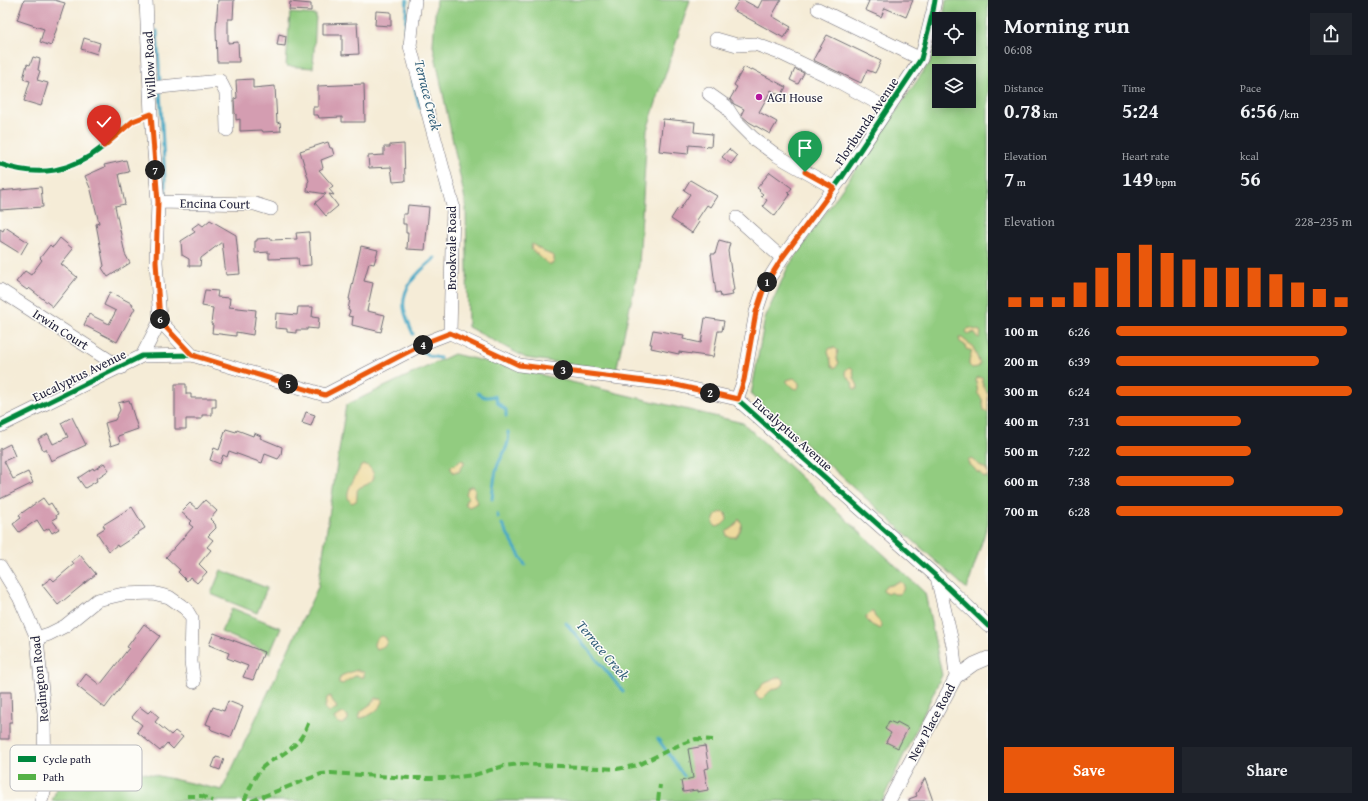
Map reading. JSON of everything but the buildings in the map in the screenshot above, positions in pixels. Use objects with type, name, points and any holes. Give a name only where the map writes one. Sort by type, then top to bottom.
[{"type":"street","name":"Willow Road","points":[[146,0],[156,87],[158,202],[156,262],[160,321]]},
{"type":"street","name":"Brookvale Road","points":[[416,0],[410,46],[453,206],[450,333]]},
{"type":"street","name":"Floribunda Avenue","points":[[738,399],[744,380],[756,312],[765,285],[782,258],[834,188],[921,59],[934,11],[935,0]]},
{"type":"street","points":[[818,9],[921,59]]},
{"type":"street","points":[[716,39],[736,45],[755,44],[782,54],[834,79],[888,109]]},
{"type":"street","points":[[156,87],[220,81],[226,93],[227,130]]},
{"type":"street","points":[[709,94],[726,106],[735,120],[753,138],[776,155],[834,188]]},
{"type":"street","name":"Encina Court","points":[[158,202],[255,204],[271,209]]},
{"type":"street","points":[[737,218],[782,258]]},
{"type":"street","name":"Irwin Court","points":[[0,290],[121,368]]},
{"type":"street","points":[[142,356],[160,321],[192,355]]},
{"type":"street","name":"Eucalyptus Avenue","points":[[0,426],[121,368],[142,356],[192,355],[325,395],[427,342],[450,333],[519,365],[676,385],[738,399],[937,577],[988,626]]},
{"type":"street","name":"Redington Road","points":[[0,566],[19,597],[37,638],[44,713],[44,745]]},
{"type":"street","points":[[937,577],[953,646],[956,677]]},
{"type":"street","points":[[37,638],[65,626],[98,600],[123,594],[153,593],[169,597],[186,609],[192,619],[191,662],[194,682]]},
{"type":"street","name":"New Place Road","points":[[889,801],[956,677],[974,664],[988,658]]},
{"type":"street","name":"Redington Road","points":[[41,801],[44,791]]},
{"type":"green space","points":[[436,0],[690,0],[647,130],[639,265],[616,371],[526,358],[468,327],[466,205],[433,45]]},
{"type":"green space","points":[[946,0],[988,0],[988,523],[967,589],[751,395],[765,318],[788,267],[930,62],[932,55],[976,56],[976,12],[944,12]]},
{"type":"green space","points":[[290,13],[316,15],[313,68],[286,66]]},
{"type":"green space","points":[[454,354],[743,423],[925,593],[942,675],[882,801],[52,801],[56,791],[142,791],[142,772],[222,790],[318,587],[346,405]]},
{"type":"green space","points":[[221,570],[267,588],[257,613],[211,594]]},
{"type":"green space","points":[[232,608],[281,628],[270,653],[221,632]]},
{"type":"sand","points":[[532,244],[544,252],[554,256],[554,263],[548,264],[531,249]]},
{"type":"sand","points":[[969,328],[980,331],[981,334],[979,338],[974,332],[970,334],[967,333],[966,331]]},
{"type":"sand","points":[[959,338],[962,338],[973,347],[980,364],[978,367],[972,368],[969,365],[972,351],[966,349],[965,345],[960,342]]},
{"type":"sand","points":[[831,348],[835,348],[838,351],[836,358],[839,363],[835,368],[831,365],[828,352]]},
{"type":"sand","points":[[850,367],[853,369],[854,378],[858,386],[857,389],[853,388],[852,382],[847,377],[845,371]]},
{"type":"sand","points":[[978,377],[982,378],[983,385],[988,395],[988,413],[984,410],[982,399],[978,394],[976,380]]},
{"type":"sand","points":[[794,378],[799,383],[799,387],[797,389],[793,388],[787,382],[787,380]]},
{"type":"sand","points":[[971,459],[987,470],[987,477],[984,477],[969,465],[968,461]]},
{"type":"sand","points":[[460,460],[464,461],[464,465],[461,467],[459,472],[453,472],[450,467],[455,465]]},
{"type":"sand","points":[[365,465],[369,467],[374,478],[369,483],[358,489],[356,501],[352,503],[349,500],[348,495],[350,485],[361,466]]},
{"type":"sand","points":[[473,486],[475,490],[474,495],[478,503],[469,507],[465,504],[469,497],[466,494],[468,488]]},
{"type":"sand","points":[[722,512],[726,513],[727,520],[722,525],[717,527],[713,524],[714,519]]},
{"type":"sand","points":[[739,519],[742,524],[736,537],[727,536],[726,532],[734,527]]},
{"type":"sand","points":[[901,582],[904,585],[903,590],[899,594],[894,594],[891,592],[887,594],[884,592],[883,590],[886,586]]},
{"type":"sand","points":[[871,612],[873,612],[875,617],[881,623],[882,627],[880,629],[872,625],[866,619]]},
{"type":"sand","points":[[382,636],[386,638],[387,642],[384,646],[377,649],[374,646],[375,642],[377,638]]},
{"type":"sand","points":[[357,670],[364,672],[364,677],[357,675],[343,684],[339,683],[341,676]]},
{"type":"sand","points":[[780,677],[784,680],[782,686],[772,690],[760,700],[757,697],[755,693],[763,684]]},
{"type":"sand","points":[[330,696],[337,708],[329,712],[325,708],[327,698]]},
{"type":"sand","points":[[376,698],[381,698],[383,702],[379,708],[369,715],[359,718],[358,716],[360,715],[361,711],[371,704]]},
{"type":"sand","points":[[343,713],[348,716],[348,720],[342,724],[337,722],[334,718]]},
{"type":"waterway","name":"Terrace Creek","points":[[405,32],[407,0]]},
{"type":"waterway","points":[[157,31],[160,83]]},
{"type":"waterway","name":"Terrace Creek","points":[[413,81],[420,108]]},
{"type":"waterway","points":[[160,91],[166,198]]},
{"type":"waterway","name":"Terrace Creek","points":[[436,166],[441,193]]},
{"type":"waterway","name":"Terrace Creek","points":[[413,334],[405,313],[404,296],[411,281],[435,258]]},
{"type":"waterway","name":"Terrace Creek","points":[[421,350],[429,356],[440,358]]},
{"type":"waterway","name":"Terrace Creek","points":[[478,393],[484,397],[495,396],[498,403],[506,410],[506,416]]},
{"type":"waterway","name":"Terrace Creek","points":[[492,499],[496,471],[507,446],[509,437],[508,432]]},
{"type":"waterway","name":"Terrace Creek","points":[[502,524],[525,565]]},
{"type":"waterway","name":"Terrace Creek","points":[[566,623],[623,691]]},
{"type":"waterway","name":"Terrace Creek","points":[[658,739],[684,776]]},
{"type":"marked path","points":[[244,801],[260,770],[295,745],[304,732],[309,721]]},
{"type":"marked path","points":[[251,801],[321,774],[331,773],[411,778],[449,778],[474,775],[504,766],[521,764],[617,769],[638,765],[679,745],[696,739],[713,740]]},
{"type":"marked path","points":[[658,801],[660,785]]},
{"type":"marked path","points":[[187,796],[202,796],[213,801]]},
{"type":"cycle path","points":[[737,399],[744,380],[756,312],[765,285],[782,258],[840,180],[921,59],[935,0]]},
{"type":"cycle path","points":[[0,164],[28,171],[55,170],[67,167],[92,155],[134,120],[151,114]]},
{"type":"cycle path","points":[[0,426],[142,356],[192,355],[325,395],[427,342],[450,333],[519,365],[676,385],[737,399],[937,577],[988,626]]},
{"type":"place","name":"AGI House","points":[[759,97]]},
{"type":"route","points":[[104,146],[133,121],[151,114],[158,202],[156,262],[160,321],[192,355],[325,395],[427,342],[450,333],[519,365],[676,385],[738,399],[744,380],[756,312],[765,285],[782,258],[834,188],[805,172]]}]
